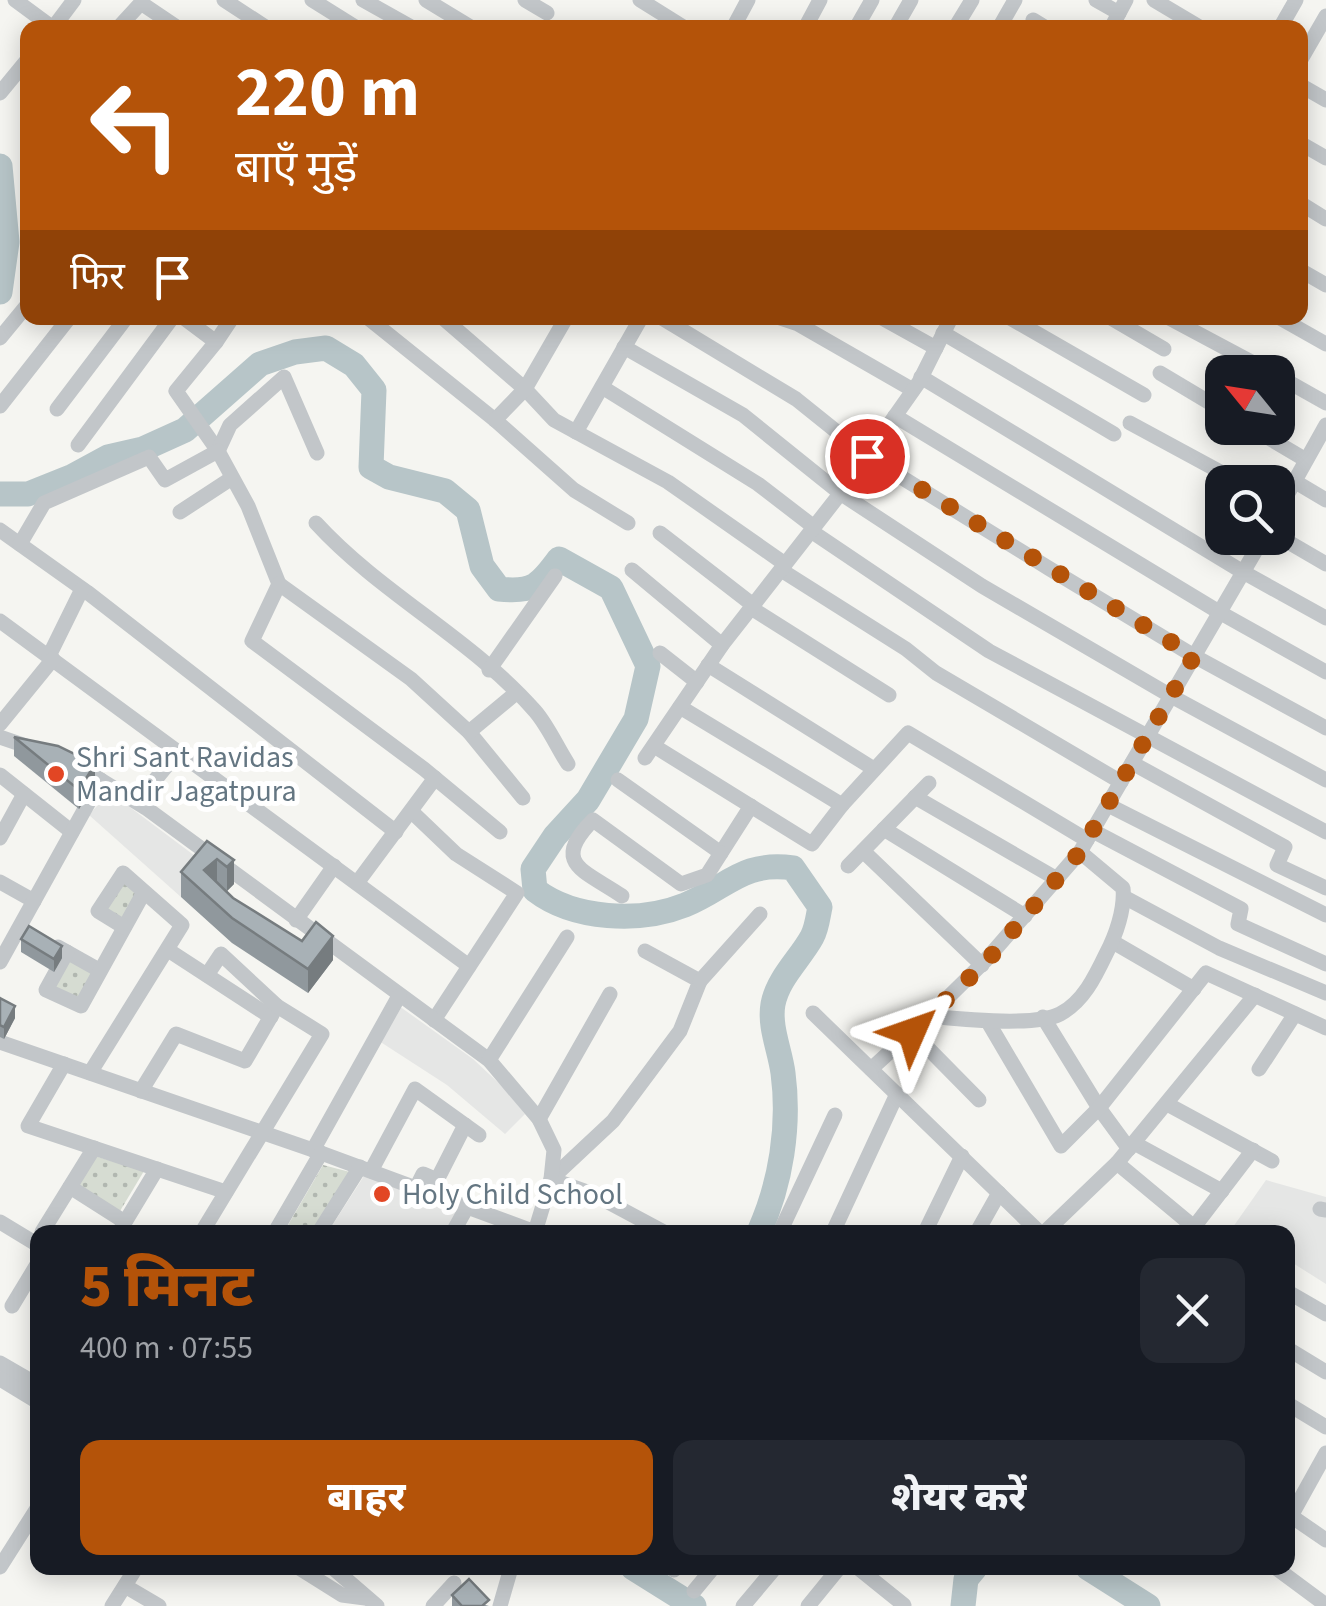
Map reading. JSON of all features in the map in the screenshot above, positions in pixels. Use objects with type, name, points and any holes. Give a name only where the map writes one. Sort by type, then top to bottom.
[{"type":"street","points":[[14,0],[43,20]]},
{"type":"street","points":[[58,20],[74,0]]},
{"type":"street","points":[[224,0],[255,20]]},
{"type":"street","points":[[312,0],[339,20]]},
{"type":"street","points":[[363,0],[399,20]]},
{"type":"street","points":[[426,0],[459,20]]},
{"type":"street","points":[[526,0],[547,13]]},
{"type":"street","points":[[640,0],[672,20]]},
{"type":"street","points":[[1096,0],[1119,13]]},
{"type":"street","points":[[1162,2],[1189,20]]},
{"type":"street","points":[[125,20],[141,3],[166,20]]},
{"type":"street","points":[[1308,46],[1326,16]]},
{"type":"street","points":[[0,92],[20,68]]},
{"type":"street","points":[[0,338],[20,314]]},
{"type":"street","points":[[0,406],[64,325]]},
{"type":"street","points":[[57,409],[121,325]]},
{"type":"street","points":[[78,445],[167,325]]},
{"type":"street","points":[[193,325],[216,342]]},
{"type":"street","points":[[227,325],[176,391],[188,403],[248,506],[279,584],[411,679],[469,732],[522,798]]},
{"type":"street","points":[[377,325],[495,420],[574,490],[628,523]]},
{"type":"street","points":[[451,325],[525,388],[554,420],[668,482],[936,673],[1121,782]]},
{"type":"street","points":[[495,420],[525,388],[562,325]]},
{"type":"street","points":[[576,432],[637,325]]},
{"type":"street","points":[[674,325],[796,399],[867,456],[1194,656],[1326,728]]},
{"type":"street","points":[[800,325],[917,384],[1326,618]]},
{"type":"street","points":[[1022,325],[1144,395]]},
{"type":"street","points":[[1123,325],[1164,348]]},
{"type":"street","points":[[1182,325],[1238,355]]},
{"type":"street","points":[[1292,325],[1326,344]]},
{"type":"street","points":[[1114,434],[944,328],[917,384],[867,456],[722,645],[649,752],[751,806],[812,844],[908,733],[1087,841],[1241,909],[1238,924],[1326,964]]},
{"type":"street","points":[[624,347],[743,415],[840,493],[982,586],[1326,780]]},
{"type":"street","points":[[1160,373],[1205,400]]},
{"type":"street","points":[[20,544],[44,503],[69,490],[149,457],[165,480],[218,451],[230,425],[284,377],[317,453]]},
{"type":"street","points":[[602,386],[758,484],[812,529],[989,651],[1326,832]]},
{"type":"street","points":[[1295,386],[1326,403]]},
{"type":"street","points":[[894,416],[1326,672]]},
{"type":"street","points":[[1130,423],[1208,465]]},
{"type":"street","points":[[1295,479],[1324,432]]},
{"type":"street","points":[[1281,445],[1306,460]]},
{"type":"street","points":[[180,512],[232,478]]},
{"type":"street","points":[[1295,482],[1326,500]]},
{"type":"street","points":[[316,523],[537,713],[568,764]]},
{"type":"street","points":[[0,530],[396,832]]},
{"type":"street","points":[[660,533],[752,606],[888,695]]},
{"type":"street","points":[[1295,546],[1326,564]]},
{"type":"street","points":[[870,1069],[982,965],[1087,841],[1253,555]]},
{"type":"street","points":[[632,570],[722,645]]},
{"type":"street","points":[[489,670],[555,576]]},
{"type":"street","points":[[279,584],[252,641],[435,778],[500,832]]},
{"type":"street","points":[[0,724],[51,657],[82,589]]},
{"type":"street","points":[[0,621],[469,966]]},
{"type":"street","points":[[660,653],[697,682]]},
{"type":"street","points":[[708,665],[874,769]]},
{"type":"street","points":[[469,732],[516,693]]},
{"type":"street","points":[[680,707],[842,805]]},
{"type":"street","points":[[0,736],[57,756],[138,802],[488,1060],[539,1118],[554,1150],[552,1179],[537,1225]]},
{"type":"street","points":[[138,802],[178,752]]},
{"type":"street","points":[[1132,763],[1285,847],[1278,864],[1326,888]]},
{"type":"street","points":[[0,775],[72,832]]},
{"type":"street","points":[[357,883],[435,778]]},
{"type":"street","points":[[0,962],[101,780]]},
{"type":"street","points":[[618,780],[722,853]]},
{"type":"street","points":[[848,866],[928,783]]},
{"type":"street","points":[[2,829],[24,794]]},
{"type":"street","points":[[915,797],[1057,879]]},
{"type":"street","points":[[1108,805],[1326,915]]},
{"type":"street","points":[[622,896],[574,862],[573,840],[592,820],[681,884],[707,875],[751,806]]},
{"type":"street","points":[[412,812],[456,854],[517,893],[434,1020]]},
{"type":"street","points":[[884,829],[1025,916]]},
{"type":"street","points":[[929,1016],[988,1022],[1058,1015],[1091,986],[1112,942],[1124,897],[1123,888],[1087,841]]},
{"type":"street","points":[[863,851],[982,965]]},
{"type":"street","points":[[296,920],[334,866]]},
{"type":"street","points":[[90,1074],[182,925],[123,872],[98,911],[124,926]]},
{"type":"street","points":[[0,882],[34,902]]},
{"type":"street","points":[[67,952],[46,990],[81,1006],[144,892]]},
{"type":"street","points":[[1124,897],[1219,948],[1326,993]]},
{"type":"street","points":[[552,1179],[614,1121],[680,1031],[700,982],[760,914]]},
{"type":"street","points":[[20,926],[99,970]]},
{"type":"street","points":[[488,1060],[567,937]]},
{"type":"street","points":[[1112,942],[1194,989]]},
{"type":"street","points":[[168,950],[274,1012],[322,1034],[260,1132],[211,1225]]},
{"type":"street","points":[[645,951],[700,982]]},
{"type":"street","points":[[207,975],[222,954],[274,1012]]},
{"type":"street","points":[[988,1022],[1061,1146],[1099,1108],[1206,973],[1326,1028]]},
{"type":"street","points":[[539,1118],[610,994]]},
{"type":"street","points":[[1040,1225],[1117,1163],[1254,995]]},
{"type":"street","points":[[279,1225],[398,996]]},
{"type":"street","points":[[142,1091],[176,1034],[245,1062],[274,1012]]},
{"type":"street","points":[[812,1013],[1029,1225]]},
{"type":"street","points":[[1259,1070],[1294,1014]]},
{"type":"street","points":[[1043,1017],[1099,1108],[1132,1146],[1222,1190]]},
{"type":"street","points":[[912,1032],[979,1100]]},
{"type":"street","points":[[0,1042],[317,1151],[516,1225]]},
{"type":"street","points":[[64,1064],[28,1126],[226,1192]]},
{"type":"street","points":[[323,1225],[366,1169],[415,1089],[472,1130],[437,1180],[423,1174],[416,1188]]},
{"type":"street","points":[[836,1225],[897,1094]]},
{"type":"street","points":[[1167,1104],[1272,1160]]},
{"type":"street","points":[[783,1225],[835,1114]]},
{"type":"street","points":[[47,1225],[94,1148]]},
{"type":"street","points":[[1200,1225],[1253,1150]]},
{"type":"street","points":[[928,1225],[962,1156]]},
{"type":"street","points":[[1117,1163],[1191,1225]]},
{"type":"street","points":[[123,1225],[157,1169]]},
{"type":"street","points":[[552,1179],[593,1194],[651,1225]]},
{"type":"street","points":[[70,1187],[119,1225]]},
{"type":"street","points":[[981,1225],[999,1193]]},
{"type":"street","points":[[457,1225],[467,1207]]},
{"type":"street","points":[[0,1222],[30,1236]]},
{"type":"street","points":[[12,1306],[30,1276]]},
{"type":"street","points":[[1295,1296],[1326,1314]]},
{"type":"street","points":[[1295,1353],[1326,1372]]},
{"type":"street","points":[[0,1363],[30,1380]]},
{"type":"street","points":[[0,1379],[30,1397]]},
{"type":"street","points":[[1295,1408],[1326,1427]]},
{"type":"street","points":[[1295,1505],[1326,1453]]},
{"type":"street","points":[[0,1567],[30,1519]]},
{"type":"street","points":[[1295,1519],[1326,1540]]},
{"type":"street","points":[[112,1606],[132,1575]]},
{"type":"street","points":[[310,1575],[342,1595],[372,1602]]},
{"type":"street","points":[[344,1575],[372,1602]]},
{"type":"street","points":[[500,1606],[509,1575]]},
{"type":"street","points":[[694,1591],[707,1575]]},
{"type":"street","points":[[743,1606],[770,1575]]},
{"type":"street","points":[[808,1606],[833,1575]]},
{"type":"street","points":[[867,1575],[904,1605]]},
{"type":"street","points":[[1285,1575],[1326,1606]]},
{"type":"street","points":[[433,1606],[454,1583]]},
{"type":"street","points":[[125,1586],[159,1606]]},
{"type":"shaded area","points":[[115,796],[207,865],[181,897],[89,815]]},
{"type":"shaded area","points":[[123,882],[139,896],[125,921],[106,910]]},
{"type":"shaded area","points":[[70,958],[95,971],[78,999],[53,988]]},
{"type":"shaded area","points":[[399,1006],[473,1059],[504,1088],[525,1114],[505,1134],[447,1085],[379,1041]]},
{"type":"shaded area","points":[[95,1156],[144,1171],[120,1211],[77,1184]]},
{"type":"shaded area","points":[[323,1165],[350,1172],[316,1225],[288,1225]]},
{"type":"shaded area","name":"Holy Child School","points":[[364,1176],[459,1212],[451,1225],[332,1225]]},
{"type":"shaded area","points":[[1266,1180],[1326,1197],[1326,1284],[1295,1264],[1295,1225],[1234,1225]]},
{"type":"building","points":[[14,737],[58,746],[95,764],[79,790]]},
{"type":"building","points":[[207,841],[234,860],[227,867],[217,859],[204,870],[233,898],[302,941],[316,922],[333,936],[308,969],[232,918],[181,872]]},
{"type":"building","points":[[29,926],[62,946],[54,959],[21,939]]},
{"type":"building","points":[[0,998],[15,1006],[4,1027],[0,1025]]},
{"type":"building","points":[[469,1579],[489,1600],[482,1606],[462,1606],[452,1595]]},
{"type":"waterway","points":[[0,166],[7,242],[0,292]]},
{"type":"waterway","points":[[0,494],[28,494],[108,457],[143,449],[185,430],[260,364],[295,352],[326,348],[354,365],[374,390],[371,467],[389,477],[445,491],[468,510],[482,566],[499,589],[520,590],[535,585],[559,559],[611,588],[648,666],[636,719],[588,800],[555,836],[533,869],[535,890],[569,908],[628,916],[685,905],[761,868],[793,868],[820,907],[812,937],[784,977],[773,1004],[772,1021],[785,1093],[784,1134],[773,1194],[762,1225]]},
{"type":"waterway","points":[[644,1575],[694,1606]]},
{"type":"waterway","points":[[963,1606],[969,1575]]},
{"type":"waterway","points":[[1099,1575],[1148,1606]]},
{"type":"place","name":"Shri Sant Ravidas Mandir Jagatpura","points":[[56,774]]},
{"type":"place","name":"Holy Child School","points":[[382,1194]]},
{"type":"route","points":[[867,456],[1194,656],[1080,852],[986,962],[912,1032]]}]
